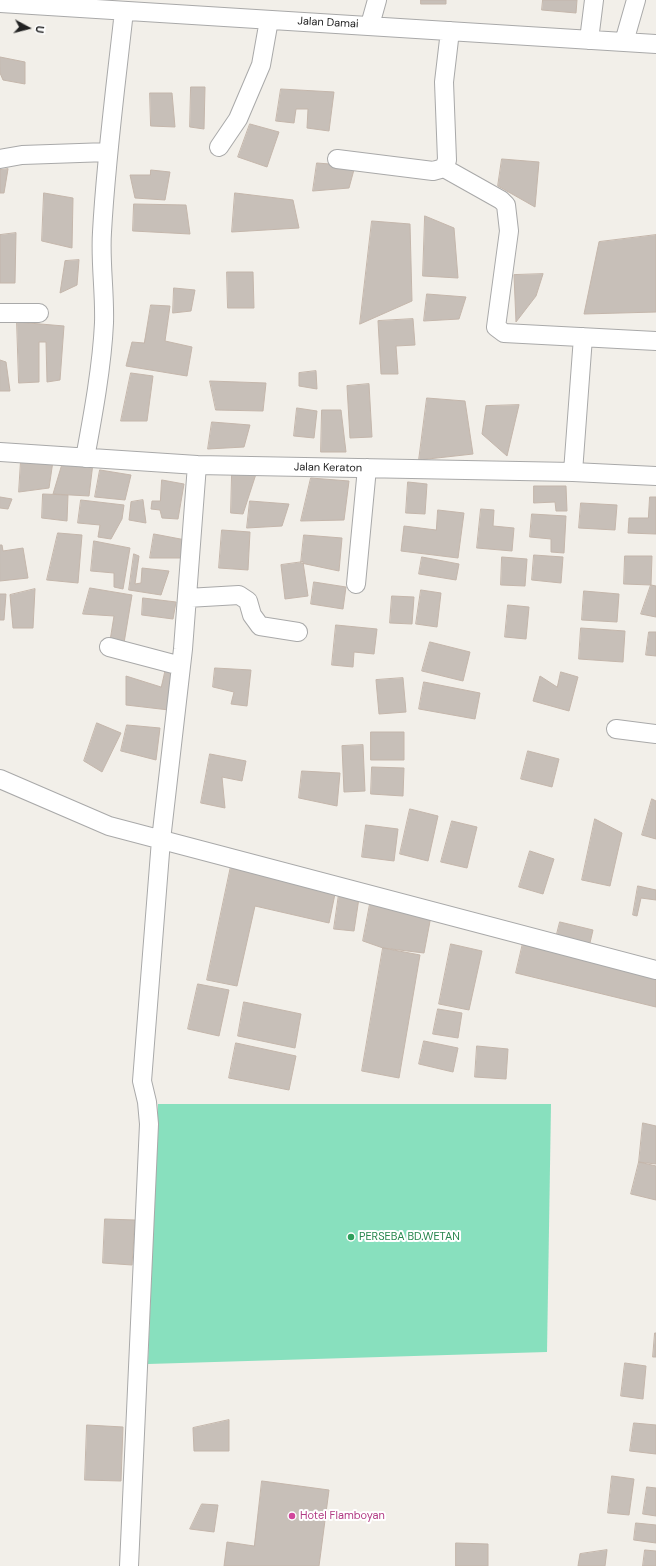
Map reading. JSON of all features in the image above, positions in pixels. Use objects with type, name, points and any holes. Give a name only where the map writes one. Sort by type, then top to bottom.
[{"type":"street","points":[[370,26],[377,0]]},
{"type":"street","points":[[590,40],[594,0]]},
{"type":"street","points":[[624,42],[636,0]]},
{"type":"street","name":"Jalan Damai","points":[[0,3],[63,3],[124,11],[656,44]]},
{"type":"street","points":[[85,458],[92,417],[104,323],[101,247],[108,152],[124,11]]},
{"type":"street","points":[[219,147],[238,119],[261,65],[269,20]]},
{"type":"street","points":[[444,168],[447,160],[444,82],[450,31]]},
{"type":"street","points":[[0,159],[22,155],[108,152]]},
{"type":"street","points":[[337,159],[433,171],[444,168],[501,200],[506,205],[509,231],[496,327],[504,333],[656,341]]},
{"type":"street","points":[[0,313],[39,313]]},
{"type":"street","points":[[574,472],[583,337]]},
{"type":"street","name":"Jalan Keraton","points":[[0,452],[197,465],[574,472],[656,476]]},
{"type":"street","points":[[129,1566],[149,1124],[147,1102],[142,1081],[162,840],[181,666],[197,465]]},
{"type":"street","points":[[356,584],[367,468]]},
{"type":"street","points":[[187,598],[239,596],[248,601],[252,615],[260,626],[298,632]]},
{"type":"street","points":[[109,647],[181,666]]},
{"type":"street","points":[[616,729],[656,734]]},
{"type":"street","points":[[0,779],[109,826],[656,970]]},
{"type":"green space","name":"PERSEBA BD.WETAN","points":[[158,1104],[551,1104],[547,1352],[148,1364]]},
{"type":"building","points":[[421,0],[446,0],[446,4],[421,4]]},
{"type":"building","points":[[543,0],[577,0],[576,13],[542,10]]},
{"type":"building","points":[[0,57],[25,62],[25,84],[3,80],[0,73]]},
{"type":"building","points":[[191,87],[205,87],[204,129],[190,127]]},
{"type":"building","points":[[281,89],[334,92],[329,131],[307,128],[308,109],[296,109],[294,123],[276,121]]},
{"type":"building","points":[[150,93],[172,93],[175,127],[151,126]]},
{"type":"building","points":[[250,124],[279,132],[267,167],[238,157]]},
{"type":"building","points":[[502,159],[539,162],[535,207],[498,186]]},
{"type":"building","points":[[317,163],[355,166],[349,188],[313,191]]},
{"type":"building","points":[[8,169],[4,193],[0,193],[0,170]]},
{"type":"building","points":[[151,170],[170,172],[165,200],[135,198],[130,175],[150,175]]},
{"type":"building","points":[[44,193],[73,198],[72,248],[42,241]]},
{"type":"building","points":[[235,193],[293,200],[299,228],[232,232]]},
{"type":"building","points":[[134,204],[186,205],[190,234],[133,231]]},
{"type":"building","points":[[425,216],[454,228],[458,278],[423,276]]},
{"type":"building","points":[[372,221],[410,224],[412,301],[360,324]]},
{"type":"building","points":[[16,233],[15,283],[0,283],[0,235]]},
{"type":"building","points":[[656,235],[656,312],[584,314],[599,242]]},
{"type":"building","points":[[79,260],[77,285],[60,293],[65,261]]},
{"type":"building","points":[[227,272],[253,272],[254,308],[228,308]]},
{"type":"building","points":[[543,274],[536,296],[516,322],[514,275]]},
{"type":"building","points":[[174,288],[195,290],[191,311],[173,313]]},
{"type":"building","points":[[427,294],[466,297],[459,319],[424,321]]},
{"type":"building","points":[[151,305],[170,306],[165,341],[192,347],[187,376],[126,366],[132,342],[144,343]]},
{"type":"building","points":[[413,319],[415,345],[396,346],[398,374],[381,374],[378,321]]},
{"type":"building","points":[[17,322],[64,326],[60,380],[47,382],[46,342],[39,342],[39,382],[19,383]]},
{"type":"building","points":[[0,360],[6,362],[10,391],[0,391]]},
{"type":"building","points":[[316,371],[317,389],[299,386],[299,373]]},
{"type":"building","points":[[131,373],[153,376],[147,421],[121,421]]},
{"type":"building","points":[[210,381],[266,383],[263,411],[216,410]]},
{"type":"building","points":[[369,384],[372,437],[350,438],[347,386]]},
{"type":"building","points":[[427,398],[465,401],[473,454],[419,460]]},
{"type":"building","points":[[519,405],[507,456],[482,434],[486,406]]},
{"type":"building","points":[[297,408],[317,411],[314,438],[294,436]]},
{"type":"building","points":[[322,410],[341,410],[346,452],[321,452]]},
{"type":"building","points":[[212,422],[250,425],[244,447],[208,449]]},
{"type":"building","points":[[21,460],[53,461],[49,488],[19,492]]},
{"type":"building","points":[[93,463],[89,496],[53,494],[62,464]]},
{"type":"building","points":[[100,470],[131,475],[125,500],[95,497]]},
{"type":"building","points":[[232,474],[256,474],[243,514],[231,513]]},
{"type":"building","points":[[311,478],[349,481],[344,520],[301,521]]},
{"type":"building","points":[[162,480],[184,484],[178,519],[162,518],[160,510],[151,509],[152,501],[160,501]]},
{"type":"building","points":[[408,482],[427,484],[425,514],[406,513]]},
{"type":"building","points":[[534,486],[566,486],[567,511],[556,511],[555,502],[534,503]]},
{"type":"building","points":[[43,494],[68,495],[67,521],[42,518]]},
{"type":"building","points":[[0,497],[12,499],[8,509],[0,508]]},
{"type":"building","points":[[650,497],[656,497],[656,534],[628,533],[629,518],[648,518]]},
{"type":"building","points":[[81,500],[124,505],[122,519],[111,539],[98,537],[100,525],[78,523]]},
{"type":"building","points":[[143,500],[146,523],[129,520],[131,502]]},
{"type":"building","points":[[250,501],[289,504],[282,526],[247,528]]},
{"type":"building","points":[[581,503],[617,505],[615,530],[579,528]]},
{"type":"building","points":[[481,509],[494,510],[493,526],[514,528],[512,551],[477,548]]},
{"type":"building","points":[[438,510],[464,513],[458,558],[401,551],[404,526],[436,530]]},
{"type":"building","points":[[532,514],[566,516],[564,553],[551,552],[551,539],[530,537]]},
{"type":"building","points":[[222,530],[250,532],[248,570],[219,568]]},
{"type":"building","points":[[58,533],[82,535],[78,583],[47,580]]},
{"type":"building","points":[[154,534],[191,541],[186,558],[150,558]]},
{"type":"building","points":[[304,535],[342,538],[339,571],[301,563]]},
{"type":"building","points":[[94,541],[130,548],[123,589],[114,587],[114,573],[91,571]]},
{"type":"building","points":[[0,545],[2,545],[3,551],[23,548],[28,578],[0,581]]},
{"type":"building","points":[[134,554],[139,556],[135,584],[141,583],[142,568],[169,571],[161,595],[129,590]]},
{"type":"building","points":[[534,555],[563,557],[561,583],[532,580]]},
{"type":"building","points":[[625,556],[652,556],[651,585],[624,584]]},
{"type":"building","points":[[422,557],[459,564],[456,580],[419,574]]},
{"type":"building","points":[[502,557],[527,559],[525,586],[501,585]]},
{"type":"building","points":[[303,562],[308,596],[285,599],[281,565]]},
{"type":"building","points":[[314,582],[346,587],[343,609],[311,604]]},
{"type":"building","points":[[651,585],[656,586],[656,617],[641,614]]},
{"type":"building","points":[[90,588],[132,595],[124,643],[109,647],[114,616],[83,614]]},
{"type":"building","points":[[35,589],[33,628],[13,628],[10,595]]},
{"type":"building","points":[[421,590],[441,593],[437,627],[416,624]]},
{"type":"building","points":[[584,591],[619,594],[617,622],[582,620]]},
{"type":"building","points":[[0,594],[6,594],[4,620],[0,620]]},
{"type":"building","points":[[392,596],[414,597],[412,624],[390,623]]},
{"type":"building","points":[[143,598],[176,602],[173,619],[142,615]]},
{"type":"building","points":[[508,605],[529,607],[526,639],[505,637]]},
{"type":"building","points":[[336,625],[377,629],[374,654],[354,652],[353,667],[332,665]]},
{"type":"building","points":[[581,628],[625,631],[623,662],[579,659]]},
{"type":"building","points":[[649,632],[656,632],[656,656],[646,655]]},
{"type":"building","points":[[430,642],[470,652],[463,681],[422,671]]},
{"type":"building","points":[[166,668],[177,669],[169,710],[126,705],[126,676],[161,687]]},
{"type":"building","points":[[215,668],[251,670],[247,706],[231,704],[234,692],[213,687]]},
{"type":"building","points":[[561,672],[578,677],[569,711],[533,701],[540,676],[557,687]]},
{"type":"building","points":[[403,678],[406,712],[379,714],[376,680]]},
{"type":"building","points":[[424,682],[480,693],[475,719],[419,709]]},
{"type":"building","points":[[97,723],[121,733],[102,772],[84,761]]},
{"type":"building","points":[[127,725],[160,728],[156,760],[121,751]]},
{"type":"building","points":[[371,732],[404,732],[404,760],[371,760]]},
{"type":"building","points":[[363,745],[365,791],[344,792],[342,746]]},
{"type":"building","points":[[528,751],[559,759],[552,787],[521,779]]},
{"type":"building","points":[[210,754],[246,761],[242,781],[222,777],[225,808],[201,803]]},
{"type":"building","points":[[372,767],[404,768],[403,796],[371,794]]},
{"type":"building","points":[[302,771],[340,773],[337,806],[299,798]]},
{"type":"building","points":[[652,799],[656,801],[656,839],[642,835]]},
{"type":"building","points":[[410,809],[438,816],[428,861],[400,854]]},
{"type":"building","points":[[595,819],[622,833],[610,886],[582,880]]},
{"type":"building","points":[[452,821],[477,827],[467,868],[441,862]]},
{"type":"building","points":[[366,825],[398,829],[394,861],[362,857]]},
{"type":"building","points":[[530,851],[554,859],[543,894],[519,887]]},
{"type":"building","points":[[231,866],[336,889],[329,923],[255,906],[237,986],[207,980]]},
{"type":"building","points":[[638,886],[656,890],[656,900],[641,898],[637,916],[633,915]]},
{"type":"building","points":[[339,894],[359,898],[354,931],[334,929]]},
{"type":"building","points":[[370,904],[431,916],[424,953],[383,948],[363,941]]},
{"type":"building","points":[[560,922],[593,930],[589,947],[556,938]]},
{"type":"building","points":[[523,943],[656,975],[656,1007],[516,973]]},
{"type":"building","points":[[451,944],[482,951],[469,1010],[439,1004]]},
{"type":"building","points":[[383,948],[420,955],[399,1078],[362,1071]]},
{"type":"building","points":[[198,984],[229,990],[219,1036],[188,1029]]},
{"type":"building","points":[[244,1002],[301,1014],[295,1048],[238,1036]]},
{"type":"building","points":[[438,1009],[462,1013],[458,1038],[433,1034]]},
{"type":"building","points":[[424,1041],[458,1048],[453,1072],[419,1064]]},
{"type":"building","points":[[236,1043],[296,1056],[289,1090],[229,1078]]},
{"type":"building","points":[[477,1046],[508,1049],[506,1079],[475,1077]]},
{"type":"building","points":[[643,1123],[656,1126],[656,1164],[639,1162]]},
{"type":"building","points":[[639,1162],[656,1166],[656,1200],[631,1194]]},
{"type":"building","points":[[105,1219],[135,1220],[132,1265],[103,1263]]},
{"type":"building","points":[[655,1333],[656,1357],[653,1357]]},
{"type":"building","points":[[625,1363],[646,1366],[643,1399],[621,1396]]},
{"type":"building","points":[[229,1420],[229,1451],[194,1451],[193,1428]]},
{"type":"building","points":[[634,1423],[656,1425],[656,1454],[630,1451]]},
{"type":"building","points":[[87,1425],[123,1427],[121,1481],[85,1480]]},
{"type":"building","points":[[612,1476],[634,1479],[629,1515],[608,1513]]},
{"type":"building","name":"Hotel Flamboyan","points":[[262,1481],[329,1490],[319,1566],[224,1566],[227,1542],[254,1546]]},
{"type":"building","points":[[647,1487],[656,1488],[656,1516],[643,1514]]},
{"type":"building","points":[[202,1504],[218,1505],[214,1532],[190,1529]]},
{"type":"building","points":[[636,1523],[656,1525],[656,1543],[634,1540]]},
{"type":"building","points":[[456,1543],[488,1544],[488,1566],[456,1566]]},
{"type":"building","points":[[607,1550],[605,1566],[578,1566],[580,1554]]},
{"type":"building","points":[[645,1550],[656,1551],[656,1566],[643,1566]]},
{"type":"place","name":"PERSEBA BD.WETAN","points":[[351,1237]]},
{"type":"place","name":"Hotel Flamboyan","points":[[292,1516]]}]
